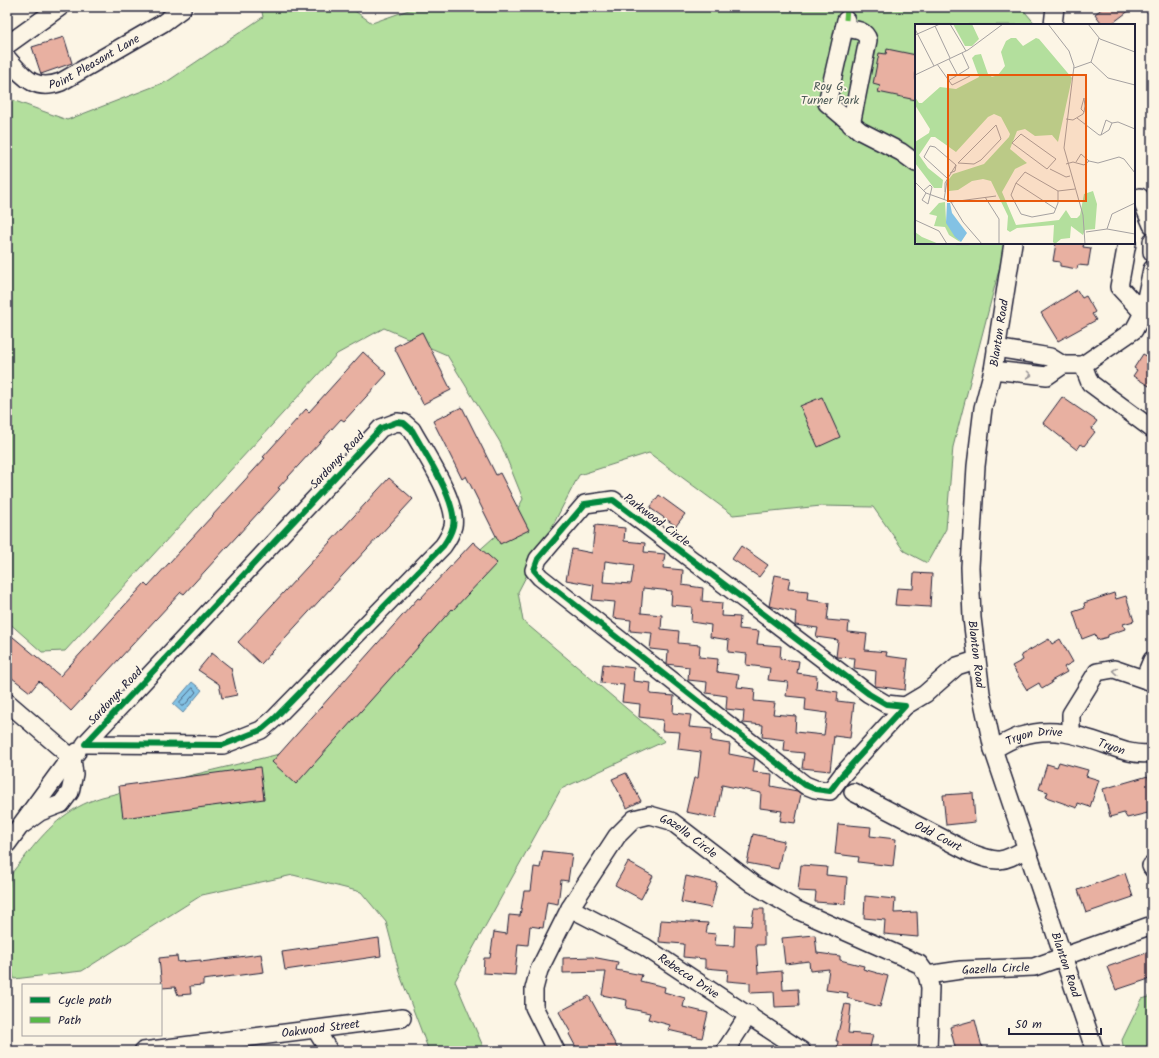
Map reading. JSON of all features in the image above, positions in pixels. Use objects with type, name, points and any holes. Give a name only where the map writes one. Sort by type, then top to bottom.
[{"type":"street","points":[[7,45],[60,7]]},
{"type":"street","points":[[1053,24],[1055,7]]},
{"type":"street","name":"Point Pleasant Lane","points":[[7,58],[27,80],[37,85],[50,86],[61,82],[156,27],[182,9]]},
{"type":"street","points":[[851,125],[868,40],[867,35],[845,24],[827,103],[851,125],[901,152],[915,162]]},
{"type":"street","points":[[1135,199],[1140,197],[1152,225]]},
{"type":"street","points":[[1152,241],[1152,252]]},
{"type":"street","name":"Blanton Road","points":[[1013,244],[992,370],[983,408],[976,466],[972,517],[971,582],[976,660],[993,749],[1095,1051]]},
{"type":"street","points":[[1127,244],[1119,287],[1143,313]]},
{"type":"street","points":[[996,348],[1050,357],[1063,365],[1083,365],[1134,330],[1143,313],[1152,269]]},
{"type":"street","points":[[992,370],[1046,376],[1063,365]]},
{"type":"street","points":[[1083,365],[1090,383],[1152,429]]},
{"type":"street","name":"Sardonyx Road","points":[[7,844],[64,766],[381,428],[397,422],[404,423],[412,430],[451,503],[453,525],[450,536],[443,546],[275,718],[261,730],[223,745],[85,744]]},
{"type":"street","name":"Parkwood Circle","points":[[905,706],[886,704],[869,694],[613,500],[585,504],[538,558],[534,570],[540,577],[805,785],[815,789],[830,791],[842,775],[905,706],[925,694],[957,666],[976,660]]},
{"type":"street","points":[[1148,680],[1152,660]]},
{"type":"street","name":"Tryon Drive","points":[[993,749],[1020,736],[1046,731],[1071,733],[1071,714],[1097,672],[1114,669],[1148,680]]},
{"type":"street","points":[[7,702],[72,758]]},
{"type":"street","name":"Tryon","points":[[1071,733],[1120,750],[1144,755],[1152,753]]},
{"type":"street","name":"Odd Court","points":[[853,792],[971,853],[990,860],[1006,860],[1026,849]]},
{"type":"street","name":"Gazella Circle","points":[[556,1051],[534,1007],[534,989],[539,970],[570,908],[617,836],[634,819],[650,815],[671,821],[753,884],[797,910],[919,964],[927,975],[961,970],[1034,967],[1152,925]]},
{"type":"street","name":"Rebecca Drive","points":[[570,908],[646,948],[749,1014],[802,1051]]},
{"type":"street","points":[[927,975],[931,995],[928,1051]]},
{"type":"street","points":[[725,1051],[749,1014]]},
{"type":"street","name":"Oakwood Street","points":[[144,1051],[402,1018]]},
{"type":"street","points":[[316,1030],[329,1051]]},
{"type":"green space","name":"Roy G. Turner Park","points":[[261,7],[349,7],[372,23],[417,7],[1021,7],[1035,24],[915,24],[915,244],[1006,244],[953,447],[946,529],[927,563],[904,551],[873,507],[821,506],[733,515],[649,453],[579,475],[518,592],[523,621],[665,741],[561,789],[455,981],[485,1051],[429,1051],[400,975],[386,922],[361,892],[293,875],[202,895],[82,971],[14,979],[8,941],[6,914],[8,889],[11,876],[13,871],[49,829],[78,807],[102,797],[304,748],[456,571],[511,522],[523,499],[500,442],[447,355],[384,328],[337,354],[65,651],[42,652],[7,621],[7,98],[67,120],[168,81],[263,17]]},
{"type":"green space","points":[[1152,996],[1152,1051],[1124,1051],[1122,1040],[1142,999]]},
{"type":"water","points":[[192,682],[202,690],[183,713],[173,704]]},
{"type":"building","points":[[1104,7],[1134,7],[1111,24],[1102,24],[1095,14]]},
{"type":"building","points":[[64,37],[72,63],[41,74],[32,47]]},
{"type":"building","points":[[887,49],[915,55],[915,100],[878,92],[880,86],[873,84],[879,53],[886,54]]},
{"type":"building","points":[[1056,244],[1084,244],[1083,247],[1091,248],[1088,266],[1078,265],[1077,269],[1060,266],[1060,262],[1053,261]]},
{"type":"building","points":[[1077,290],[1082,298],[1086,296],[1095,312],[1092,314],[1096,320],[1058,341],[1041,313]]},
{"type":"building","points":[[422,332],[451,390],[423,404],[394,347]]},
{"type":"building","points":[[363,352],[387,374],[344,421],[341,419],[278,488],[280,489],[184,594],[181,592],[71,711],[39,681],[30,692],[7,674],[7,632],[60,676],[145,583],[148,586],[265,458],[263,457],[306,409],[309,412]]},
{"type":"building","points":[[1143,354],[1152,359],[1152,381],[1149,386],[1133,376],[1137,370],[1134,368]]},
{"type":"building","points":[[822,397],[840,437],[818,447],[800,406]]},
{"type":"building","points":[[1062,397],[1097,421],[1091,429],[1095,432],[1084,446],[1081,444],[1077,450],[1043,423]]},
{"type":"building","points":[[462,407],[496,475],[500,473],[529,530],[500,544],[466,476],[462,479],[433,421]]},
{"type":"building","points":[[389,478],[413,499],[261,664],[238,642]]},
{"type":"building","points":[[659,495],[685,514],[676,526],[650,508]]},
{"type":"building","points":[[595,525],[625,528],[624,541],[645,543],[644,552],[665,554],[663,568],[683,570],[682,585],[703,588],[702,601],[722,603],[721,616],[740,617],[739,629],[759,631],[757,644],[781,646],[780,659],[799,661],[797,673],[817,676],[816,689],[838,692],[837,701],[854,703],[850,738],[834,736],[830,771],[802,768],[804,753],[784,751],[785,740],[762,737],[763,725],[743,723],[744,711],[726,709],[727,696],[706,693],[707,682],[688,680],[689,667],[667,664],[668,651],[650,649],[652,633],[630,631],[631,620],[613,618],[615,602],[592,600],[594,585],[566,580],[572,549],[592,553]],"holes":[[[605,561],[634,565],[631,584],[603,582]],[[643,588],[672,591],[671,605],[692,607],[691,622],[711,625],[710,637],[729,640],[728,652],[747,654],[746,665],[770,668],[768,680],[788,682],[786,696],[806,698],[805,710],[827,713],[824,735],[795,732],[796,716],[773,714],[775,703],[754,701],[755,689],[737,687],[739,675],[717,672],[718,659],[699,657],[700,645],[678,643],[679,631],[661,629],[662,615],[641,613]]]},
{"type":"building","points":[[473,542],[497,563],[453,610],[452,609],[296,784],[272,762],[418,598],[420,599]]},
{"type":"building","points":[[741,546],[768,565],[759,577],[732,559]]},
{"type":"building","points":[[914,573],[932,574],[930,607],[895,605],[897,588],[913,589]]},
{"type":"building","points":[[775,575],[790,578],[788,589],[808,591],[807,600],[829,603],[827,620],[849,622],[848,632],[867,634],[865,650],[887,652],[886,656],[908,659],[905,690],[875,686],[876,671],[854,668],[855,658],[836,657],[838,640],[816,637],[818,628],[795,625],[796,612],[769,606]]},
{"type":"building","points":[[1114,593],[1116,599],[1126,596],[1134,621],[1123,624],[1125,629],[1108,635],[1108,637],[1097,640],[1095,634],[1082,639],[1073,612],[1085,608],[1084,603]]},
{"type":"building","points":[[1049,639],[1052,644],[1060,639],[1073,662],[1064,667],[1067,672],[1051,681],[1052,683],[1042,689],[1039,683],[1027,690],[1012,666],[1023,660],[1021,655]]},
{"type":"building","points":[[212,653],[231,668],[237,695],[222,698],[219,684],[198,670]]},
{"type":"building","points":[[603,664],[634,668],[633,681],[651,683],[650,694],[674,696],[673,713],[691,715],[689,727],[712,729],[711,741],[730,744],[729,754],[755,759],[753,772],[772,774],[771,786],[797,791],[801,794],[795,823],[780,821],[782,811],[760,808],[761,793],[722,785],[716,818],[686,812],[694,778],[698,778],[701,752],[678,749],[680,732],[662,731],[663,720],[639,717],[640,704],[622,702],[624,685],[601,683]]},
{"type":"building","points":[[1059,762],[1088,770],[1086,776],[1099,780],[1090,807],[1078,803],[1077,808],[1046,797],[1048,792],[1039,789],[1047,764],[1057,767]]},
{"type":"building","points":[[260,767],[264,799],[123,818],[119,786]]},
{"type":"building","points":[[626,773],[641,801],[627,808],[612,779]]},
{"type":"building","points":[[1148,776],[1149,780],[1152,779],[1152,812],[1127,818],[1124,813],[1110,817],[1103,789]]},
{"type":"building","points":[[973,793],[975,822],[946,825],[943,795]]},
{"type":"building","points":[[838,824],[871,827],[870,836],[896,839],[893,866],[858,862],[859,857],[835,854]]},
{"type":"building","points":[[753,834],[784,841],[778,869],[747,863]]},
{"type":"building","points":[[543,851],[572,854],[568,881],[561,880],[558,904],[547,902],[543,928],[530,926],[528,945],[518,944],[515,975],[483,973],[484,958],[490,958],[494,932],[507,934],[509,915],[520,916],[524,891],[531,891],[534,867],[540,868]]},
{"type":"building","points":[[628,862],[653,876],[641,899],[615,885]]},
{"type":"building","points":[[801,865],[827,867],[826,875],[847,877],[845,904],[815,902],[816,892],[798,891]]},
{"type":"building","points":[[1125,873],[1133,897],[1086,913],[1078,890]]},
{"type":"building","points":[[686,876],[717,883],[711,908],[681,902]]},
{"type":"building","points":[[865,896],[895,899],[894,913],[917,912],[918,937],[884,934],[885,920],[864,918]]},
{"type":"building","points":[[754,909],[764,909],[764,945],[756,945],[758,973],[782,971],[783,990],[798,989],[799,1006],[775,1007],[774,992],[750,993],[750,983],[727,981],[728,970],[705,968],[705,959],[683,957],[684,944],[659,942],[661,920],[708,923],[706,933],[716,934],[715,945],[734,946],[735,925],[751,926]]},
{"type":"building","points":[[815,935],[817,953],[840,956],[840,960],[864,966],[863,969],[888,976],[880,1007],[847,998],[848,993],[826,990],[829,969],[810,971],[809,961],[785,964],[782,938]]},
{"type":"building","points":[[379,938],[381,956],[285,970],[282,952]]},
{"type":"building","points":[[1152,951],[1152,978],[1116,990],[1107,967]]},
{"type":"building","points":[[261,954],[264,972],[203,980],[203,985],[190,986],[191,994],[178,995],[175,987],[162,988],[159,958],[177,956],[178,962],[201,960],[201,962]]},
{"type":"building","points":[[592,957],[618,962],[616,970],[642,975],[640,981],[665,987],[664,992],[685,998],[683,1007],[708,1013],[702,1038],[668,1030],[670,1025],[648,1019],[650,1013],[626,1008],[627,1000],[602,995],[606,972],[563,973],[563,958]]},
{"type":"building","points":[[589,996],[619,1051],[578,1051],[569,1034],[571,1033],[559,1012]]},
{"type":"building","points":[[845,1004],[851,1005],[848,1033],[873,1035],[869,1051],[837,1050],[838,1041],[836,1041]]},
{"type":"building","points":[[975,1020],[983,1051],[956,1051],[950,1027]]},
{"type":"marked path","points":[[846,20],[847,7]]},
{"type":"cycle path","points":[[397,422],[404,423],[412,430],[439,477],[450,504],[453,516],[453,526],[443,546],[275,718],[261,730],[223,745],[85,744],[381,428],[397,422]]},
{"type":"cycle path","points":[[613,500],[869,694],[886,704],[905,706],[842,775],[830,791],[815,789],[805,785],[540,577],[534,570],[538,559],[585,504],[613,500]]}]
